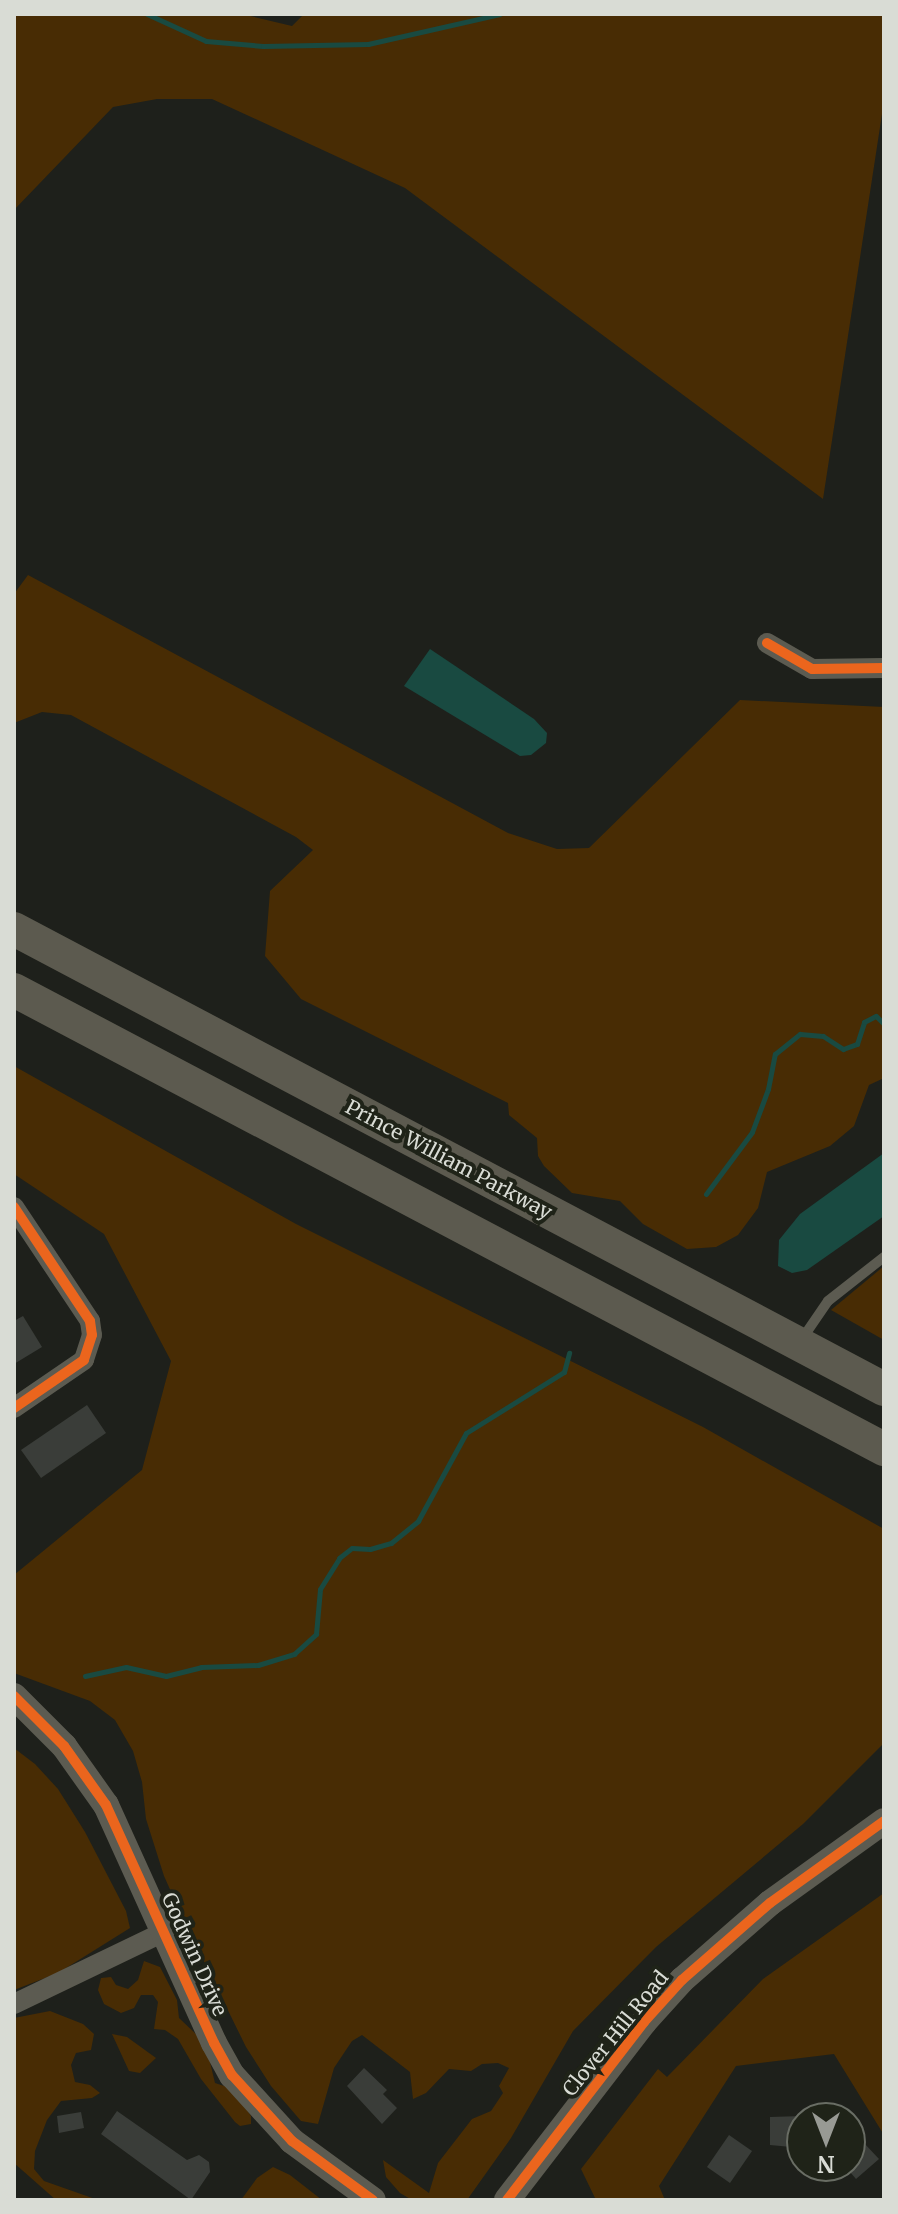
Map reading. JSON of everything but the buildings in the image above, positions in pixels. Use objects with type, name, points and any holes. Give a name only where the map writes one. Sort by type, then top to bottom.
[{"type":"highway","name":"Prince William Parkway","points":[[14,929],[884,1389]]},
{"type":"highway","points":[[14,990],[884,1449]]},
{"type":"street","points":[[767,643],[812,669],[884,668]]},
{"type":"street","points":[[14,1207],[90,1321],[92,1335],[84,1360],[14,1408]]},
{"type":"street","name":"Godwin Drive","points":[[14,1696],[47,1727],[89,1778],[121,1834],[214,2043],[254,2103],[328,2170],[373,2200]]},
{"type":"street","name":"Clover Hill Road","points":[[507,2200],[644,2022],[682,1980],[770,1903],[884,1821]]},
{"type":"street","points":[[14,2004],[166,1931]]},
{"type":"lane","points":[[799,1344],[828,1301],[884,1257]]},
{"type":"shaded area","points":[[14,14],[242,14],[292,26],[304,14],[884,14],[884,101],[823,499],[405,188],[212,99],[157,99],[113,107],[14,210]]},
{"type":"shaded area","points":[[28,575],[508,833],[557,849],[589,848],[740,700],[884,707],[884,1078],[869,1085],[854,1126],[830,1146],[767,1172],[758,1208],[738,1235],[716,1247],[687,1249],[643,1224],[620,1201],[572,1193],[544,1166],[538,1156],[537,1138],[509,1115],[508,1103],[301,999],[265,956],[270,891],[313,850],[296,837],[71,715],[42,712],[14,723],[14,594]]},
{"type":"shaded area","points":[[14,1066],[296,1224],[703,1427],[884,1529],[884,1743],[803,1824],[656,1947],[573,2031],[511,2138],[467,2200],[412,2200],[400,2193],[386,2177],[383,2160],[429,2193],[438,2163],[472,2119],[491,2111],[503,2093],[499,2086],[509,2068],[498,2063],[482,2064],[471,2071],[449,2069],[426,2093],[413,2099],[410,2072],[362,2035],[352,2041],[334,2068],[318,2124],[301,2121],[271,2086],[246,2047],[186,1925],[164,1876],[146,1819],[142,1782],[133,1751],[115,1720],[90,1701],[14,1673],[14,1575],[142,1470],[171,1361],[104,1234],[14,1174]]},
{"type":"shaded area","points":[[884,1266],[884,1340],[831,1310]]},
{"type":"shaded area","points":[[14,1748],[35,1764],[58,1789],[85,1832],[126,1911],[130,1928],[58,1973],[14,1990]]},
{"type":"shaded area","points":[[884,1893],[884,2135],[834,2054],[736,2066],[659,2186],[665,2200],[596,2200],[581,2169],[658,2069],[667,2077],[763,1979]]},
{"type":"shaded area","points":[[144,1961],[160,1967],[177,2000],[179,2018],[198,2036],[209,2058],[215,2083],[233,2089],[251,2116],[251,2124],[240,2126],[235,2122],[201,2079],[178,2039],[165,2030],[154,2029],[158,2002],[153,1995],[141,1995],[134,2008],[121,2013],[104,2004],[98,1990],[101,1978],[111,1977],[116,1985],[128,1989],[138,1980]]},
{"type":"shaded area","points":[[50,2011],[83,2024],[94,2034],[91,2050],[76,2053],[71,2065],[75,2082],[90,2085],[100,2093],[92,2098],[61,2101],[47,2120],[35,2151],[34,2169],[44,2181],[98,2200],[56,2200],[14,2163],[14,2018]]},
{"type":"shaded area","points":[[112,2034],[127,2037],[156,2058],[140,2073],[129,2071]]},
{"type":"shaded area","points":[[273,2167],[290,2175],[322,2200],[241,2200],[257,2178]]},
{"type":"water","points":[[430,649],[534,719],[547,733],[546,743],[531,755],[520,756],[404,686]]},
{"type":"water","points":[[884,1153],[884,1216],[807,1270],[792,1273],[778,1266],[779,1240],[800,1214]]},
{"type":"waterway","points":[[147,14],[206,41],[263,46],[368,44],[500,14]]},
{"type":"waterway","points":[[706,1194],[752,1132],[768,1089],[775,1054],[800,1034],[823,1036],[843,1049],[857,1044],[864,1022],[876,1016],[884,1024]]},
{"type":"waterway","points":[[85,1676],[126,1667],[166,1676],[201,1667],[258,1665],[294,1654],[316,1634],[320,1589],[339,1558],[352,1548],[370,1549],[391,1543],[418,1521],[466,1433],[564,1372],[569,1353]]},
{"type":"cycle path","points":[[767,643],[812,669],[884,668]]},
{"type":"cycle path","points":[[14,1207],[90,1321],[92,1335],[84,1360],[14,1408]]},
{"type":"cycle path","points":[[14,1696],[64,1746],[106,1805],[214,2043],[232,2075],[292,2141],[373,2200]]},
{"type":"cycle path","points":[[507,2200],[644,2022],[682,1980],[770,1903],[884,1821]]}]
